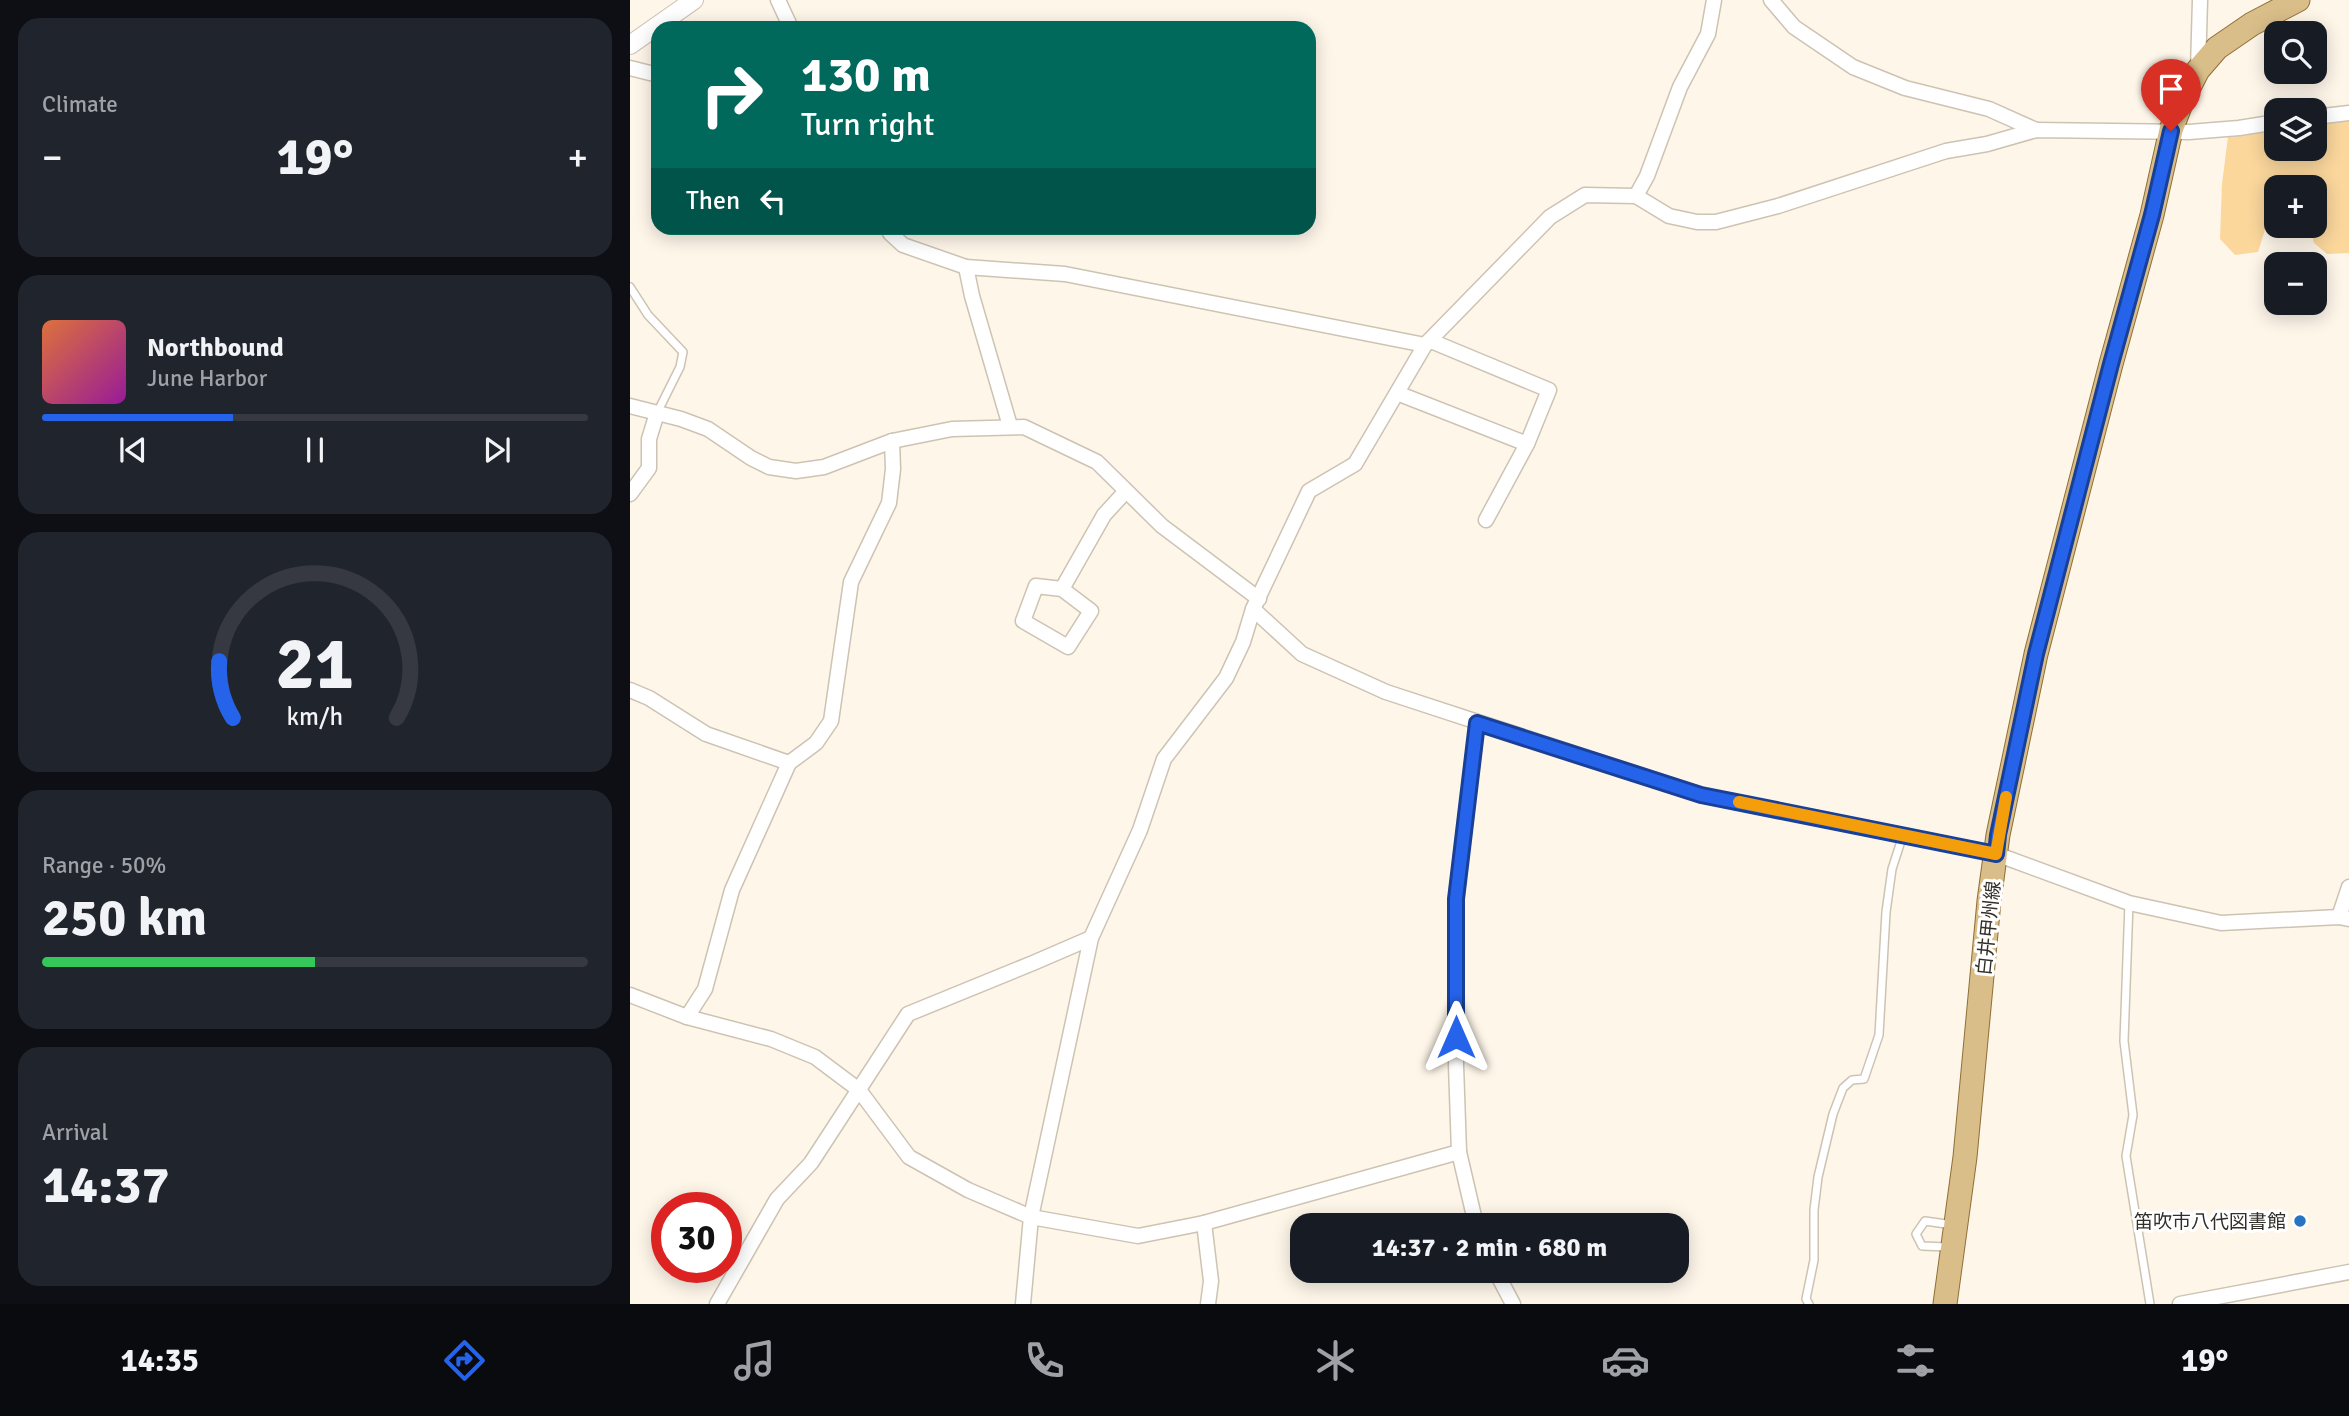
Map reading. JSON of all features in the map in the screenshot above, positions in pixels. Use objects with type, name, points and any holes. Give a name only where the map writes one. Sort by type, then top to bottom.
[{"type":"main road","name":"白井甲州線","points":[[1945,1304],[1965,1157],[1989,901],[1998,835],[2036,654],[2152,215],[2171,131],[2198,70],[2217,48],[2252,24],[2298,0]]},
{"type":"street","points":[[663,21],[694,0]]},
{"type":"street","points":[[778,0],[788,21]]},
{"type":"street","points":[[1636,196],[1647,176],[1680,87],[1708,34],[1714,0]]},
{"type":"street","points":[[1771,0],[1794,27],[1853,67],[1905,88],[1989,109],[2036,130]]},
{"type":"street","points":[[2198,70],[2200,0]]},
{"type":"street","points":[[630,44],[651,30]]},
{"type":"street","points":[[630,68],[651,73]]},
{"type":"street","points":[[2327,116],[2349,113]]},
{"type":"street","points":[[1023,1304],[1031,1217],[1091,938],[1140,830],[1164,759],[1226,678],[1243,642],[1256,604],[1309,491],[1355,464],[1428,343],[1550,217],[1585,195],[1636,196],[1669,216],[1698,222],[1716,222],[1946,151],[1987,144],[2036,130],[2171,131],[2226,129],[2264,124]]},
{"type":"street","points":[[892,235],[903,245],[966,267],[1065,274],[1428,343],[1549,390],[1527,444],[1486,520]]},
{"type":"street","points":[[966,267],[1010,426]]},
{"type":"street","points":[[1397,393],[1527,444]]},
{"type":"street","points":[[630,407],[708,429],[769,467],[796,471],[824,467],[892,441],[953,429],[1024,427],[1097,462],[1162,526],[1256,604],[1302,654],[1386,692],[1701,795],[1996,854],[2129,904],[2221,923],[2344,918],[2349,887]]},
{"type":"street","points":[[630,494],[649,468],[649,439],[656,413]]},
{"type":"street","points":[[687,1017],[705,989],[732,890],[789,763],[816,743],[831,722],[850,582],[889,503],[893,469],[892,441]]},
{"type":"street","points":[[1062,589],[1104,515],[1126,491]]},
{"type":"street","points":[[1036,586],[1062,589],[1091,611],[1068,648],[1023,621],[1036,586]]},
{"type":"street","points":[[630,690],[649,698],[706,734],[789,763]]},
{"type":"street","points":[[1473,1213],[1459,1152],[1456,899],[1477,723]]},
{"type":"street","points":[[717,1304],[777,1199],[811,1163],[908,1014],[1034,964],[1091,938]]},
{"type":"street","points":[[630,995],[687,1017],[771,1039],[816,1057],[859,1090],[909,1157],[968,1191],[1031,1217],[1138,1236],[1204,1223],[1459,1152]]},
{"type":"street","points":[[1204,1223],[1211,1280],[1208,1304]]},
{"type":"street","points":[[2180,1304],[2349,1272]]},
{"type":"street","points":[[1502,1283],[1513,1304]]},
{"type":"lane","points":[[630,286],[648,315],[683,352],[680,367],[656,413]]},
{"type":"lane","points":[[1809,1304],[1807,1299],[1814,1260],[1814,1209],[1818,1177],[1833,1114],[1843,1088],[1852,1080],[1864,1079],[1879,1035],[1886,912],[1892,869],[1903,835]]},
{"type":"lane","points":[[2129,904],[2124,1041],[2133,1115],[2126,1156],[2150,1304]]},
{"type":"lane","points":[[1925,1222],[1954,1236],[1922,1246],[1916,1234],[1925,1222]]},
{"type":"shaded area","points":[[2349,120],[2349,253],[2327,254],[2314,243],[2313,238],[2327,238],[2327,175],[2264,175],[2264,233],[2258,252],[2235,255],[2220,239],[2222,184],[2228,137],[2264,131],[2264,161],[2327,161],[2327,123]]},
{"type":"slow traffic","points":[[1739,802],[1996,854],[2006,797]]},
{"type":"place","name":"笛吹市八代図書館","points":[[2300,1221]]},
{"type":"route","points":[[1456,1037],[1456,899],[1477,723],[1701,795],[1996,854],[2036,654],[2152,215],[2171,131]]}]
